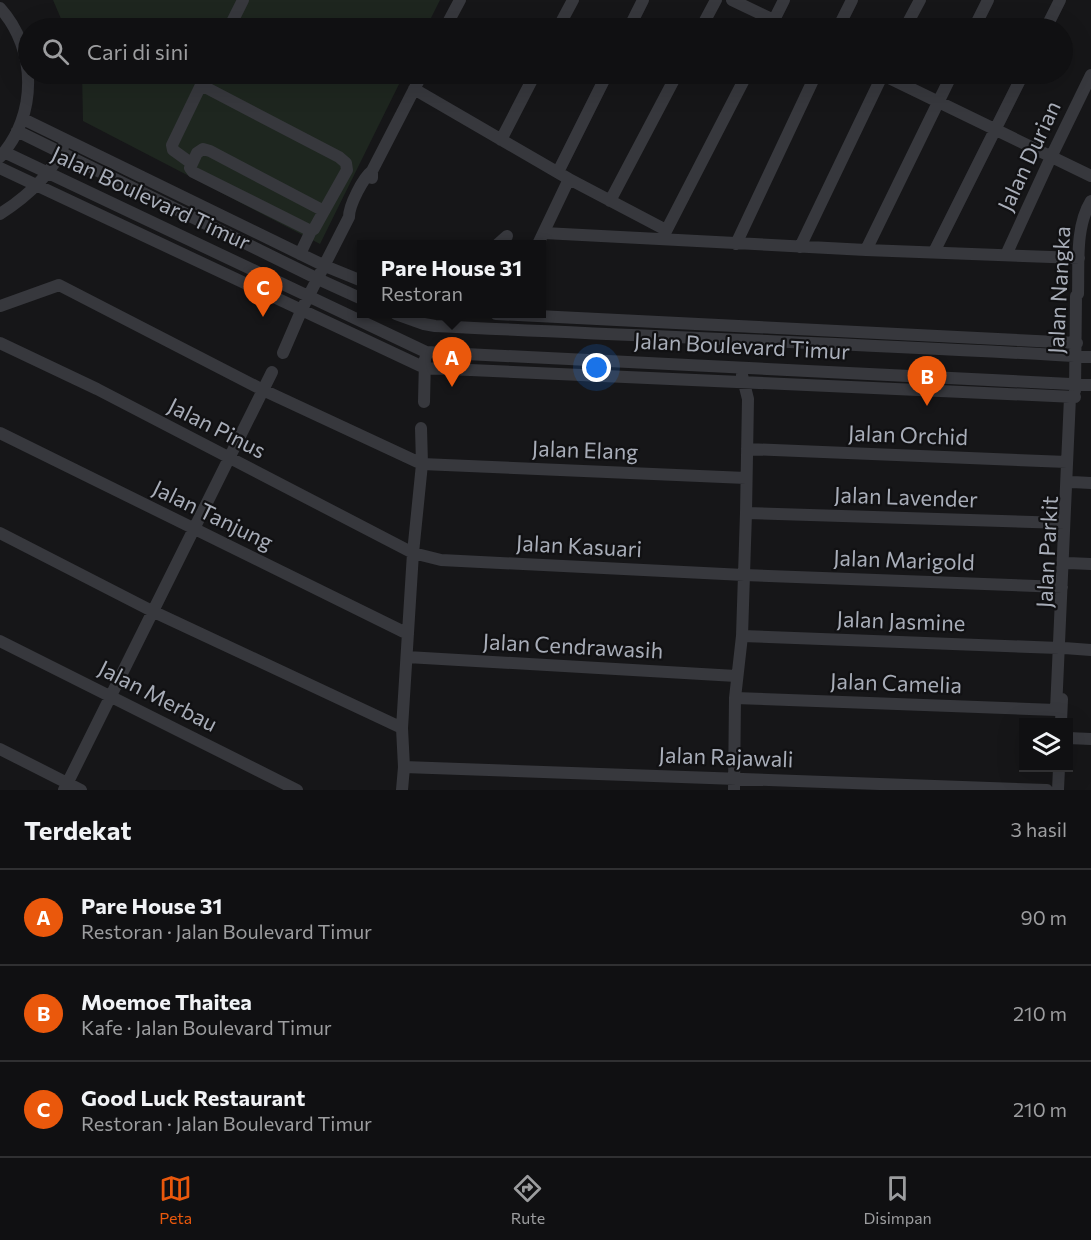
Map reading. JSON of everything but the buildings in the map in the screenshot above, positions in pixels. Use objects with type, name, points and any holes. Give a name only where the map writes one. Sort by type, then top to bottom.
[{"type":"street","points":[[234,18],[243,0]]},
{"type":"street","points":[[450,18],[460,0]]},
{"type":"street","points":[[563,18],[573,0]]},
{"type":"street","points":[[634,18],[643,0]]},
{"type":"street","points":[[706,18],[716,0]]},
{"type":"street","points":[[732,0],[761,18]]},
{"type":"street","points":[[775,18],[784,0]]},
{"type":"street","points":[[843,18],[852,0]]},
{"type":"street","points":[[910,18],[920,0]]},
{"type":"street","points":[[979,18],[988,0]]},
{"type":"street","points":[[1051,18],[1060,0]]},
{"type":"street","points":[[0,8],[18,34]]},
{"type":"street","name":"Jalan Durian","points":[[1006,255],[1050,157],[1091,75]]},
{"type":"street","points":[[2,154],[18,131],[23,119],[29,84]]},
{"type":"street","points":[[191,163],[173,150],[172,145],[202,84]]},
{"type":"street","points":[[213,84],[346,163],[347,170],[300,254]]},
{"type":"street","points":[[283,353],[302,309],[349,217],[349,210],[366,176],[372,171],[417,84]]},
{"type":"street","points":[[501,140],[530,84]]},
{"type":"street","points":[[603,84],[564,176],[541,239],[664,235],[736,244],[1079,258]]},
{"type":"street","points":[[610,201],[672,84]]},
{"type":"street","points":[[664,235],[742,84]]},
{"type":"street","points":[[736,244],[811,84]]},
{"type":"street","points":[[800,247],[877,84]]},
{"type":"street","points":[[903,84],[1091,176]]},
{"type":"street","points":[[866,250],[947,84]]},
{"type":"street","points":[[934,252],[1018,84]]},
{"type":"street","points":[[414,89],[610,201],[664,235]]},
{"type":"street","name":"Jalan Boulevard Timur","points":[[23,119],[325,266],[357,279]]},
{"type":"street","name":"Jalan Boulevard Timur","points":[[18,131],[357,297]]},
{"type":"street","points":[[0,214],[48,173],[66,140]]},
{"type":"street","points":[[311,231],[192,172],[191,163],[197,153],[203,149],[210,151],[324,211]]},
{"type":"street","name":"Jalan Boulevard Timur","points":[[2,154],[48,173],[426,352],[1091,385]]},
{"type":"street","points":[[0,168],[425,368],[1072,397],[1064,523],[1061,648]]},
{"type":"street","name":"Jalan Nangka","points":[[1076,384],[1081,225],[1084,213],[1091,201]]},
{"type":"street","points":[[0,306],[53,285],[63,286],[263,390],[422,464]]},
{"type":"street","name":"Jalan Boulevard Timur","points":[[546,317],[934,342],[1091,357]]},
{"type":"street","name":"Jalan Boulevard Timur","points":[[407,318],[424,324],[496,329],[934,342],[1077,343]]},
{"type":"street","points":[[496,329],[500,318]]},
{"type":"street","name":"Jalan Pinus","points":[[0,343],[97,389],[413,553]]},
{"type":"street","points":[[424,402],[426,352]]},
{"type":"street","points":[[734,784],[735,698],[742,636],[746,513],[748,382],[742,367]]},
{"type":"street","points":[[748,382],[758,368]]},
{"type":"street","points":[[66,787],[272,372]]},
{"type":"street","points":[[893,375],[893,389]]},
{"type":"street","name":"Jalan Parkit","points":[[1061,718],[1061,648],[1068,563],[1072,397],[1076,384]]},
{"type":"street","points":[[401,790],[404,767],[402,728],[413,553],[422,464],[422,428]]},
{"type":"street","name":"Jalan Tanjung","points":[[0,433],[408,634]]},
{"type":"street","name":"Jalan Orchid","points":[[747,449],[1067,462]]},
{"type":"street","name":"Jalan Elang","points":[[422,464],[746,478]]},
{"type":"street","points":[[1071,482],[1091,483]]},
{"type":"street","name":"Jalan Lavender","points":[[746,513],[1064,523]]},
{"type":"street","points":[[0,533],[152,611],[402,728]]},
{"type":"street","name":"Jalan Kasuari","points":[[413,553],[441,560],[744,575]]},
{"type":"street","points":[[1068,563],[1091,564]]},
{"type":"street","name":"Jalan Marigold","points":[[744,575],[1062,587]]},
{"type":"street","name":"Jalan Jasmine","points":[[742,636],[1091,650]]},
{"type":"street","name":"Jalan Merbau","points":[[0,641],[297,790]]},
{"type":"street","name":"Jalan Camelia","points":[[735,698],[1056,710],[1061,648]]},
{"type":"street","name":"Jalan Cendrawasih","points":[[407,657],[736,676]]},
{"type":"street","points":[[1073,738],[1091,739]]},
{"type":"street","points":[[0,749],[66,787],[81,790]]},
{"type":"street","name":"Jalan Rajawali","points":[[404,767],[734,784],[1047,790]]},
{"type":"street","points":[[1058,790],[1059,772]]},
{"type":"shaded area","points":[[53,0],[440,0],[431,18],[61,18]]},
{"type":"shaded area","points":[[82,84],[399,84],[320,244],[83,121]]},
{"type":"place","name":"Good Luck Restaurant","points":[[263,317]]},
{"type":"place","name":"Pare House 31","points":[[452,387]]},
{"type":"place","name":"Moemoe Thaitea","points":[[927,406]]}]
